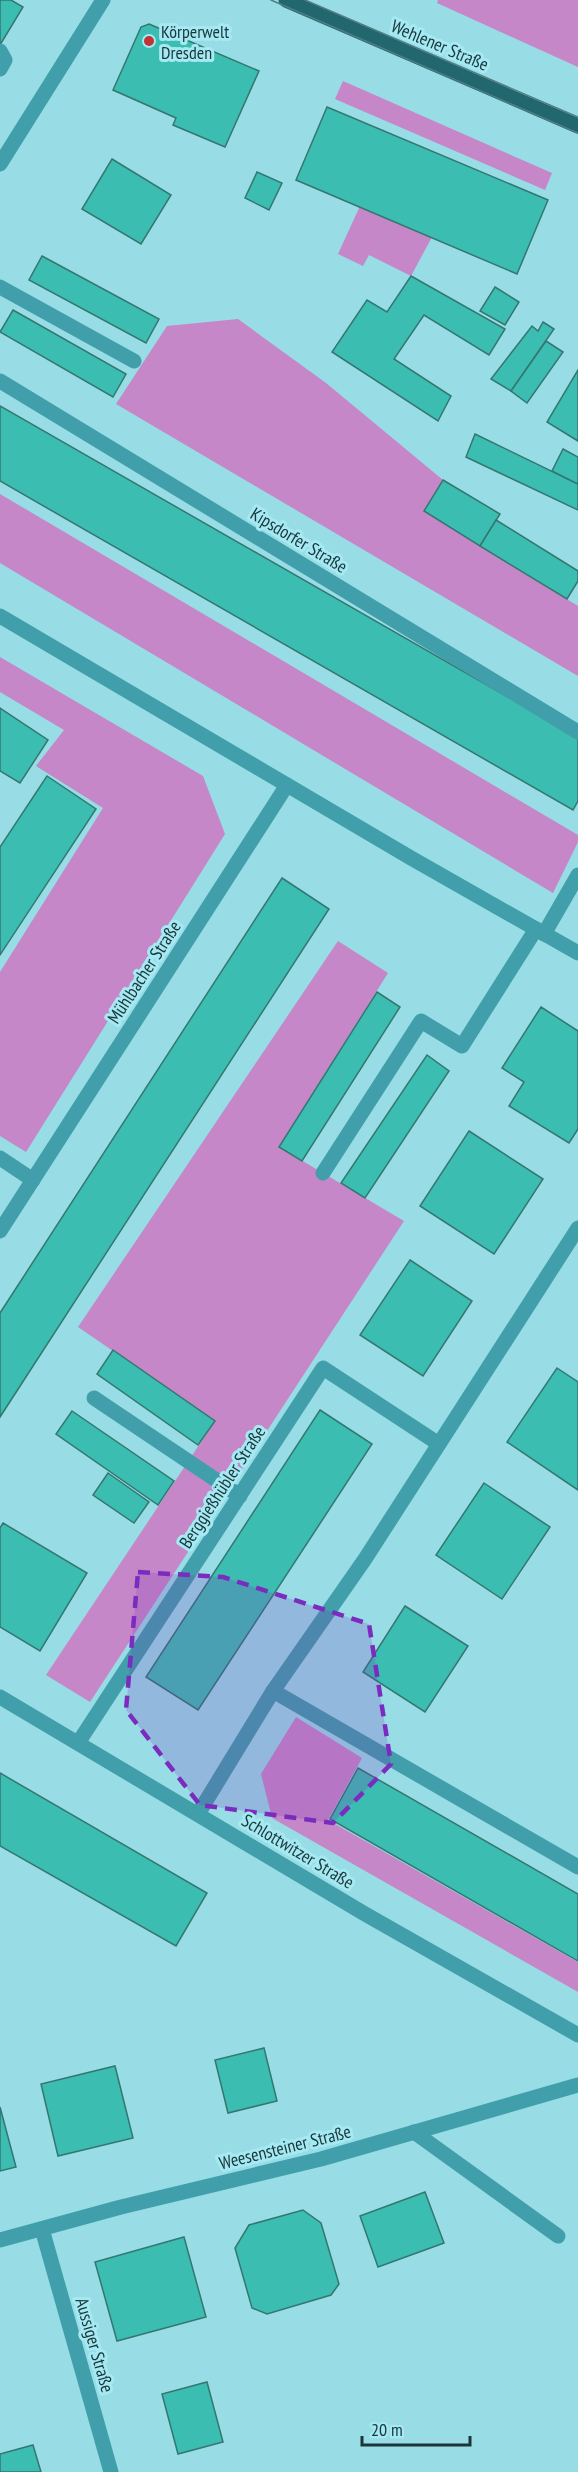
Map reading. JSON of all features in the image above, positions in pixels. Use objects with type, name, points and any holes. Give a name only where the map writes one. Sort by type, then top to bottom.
[{"type":"main road","name":"Wehlener Straße","points":[[286,0],[578,126]]},
{"type":"street","points":[[1,161],[103,0]]},
{"type":"street","points":[[0,51],[5,60],[0,69]]},
{"type":"street","points":[[0,287],[134,361]]},
{"type":"street","name":"Kipsdorfer Straße","points":[[0,381],[578,732]]},
{"type":"street","points":[[0,616],[578,953]]},
{"type":"street","name":"Mühlbacher Straße","points":[[0,1231],[287,785]]},
{"type":"street","points":[[323,1173],[420,1021],[462,1046],[578,875]]},
{"type":"street","points":[[0,1158],[33,1180]]},
{"type":"street","points":[[198,1814],[273,1691],[365,1559],[578,1228]]},
{"type":"street","name":"Berggießhübler Straße","points":[[78,1743],[323,1368],[439,1444]]},
{"type":"street","points":[[94,1398],[240,1496]]},
{"type":"street","points":[[273,1691],[578,1867]]},
{"type":"street","name":"Schlottwitzer Straße","points":[[0,1697],[365,1914],[578,2035]]},
{"type":"street","name":"Weesensteiner Straße","points":[[0,2240],[121,2207],[321,2159],[578,2085]]},
{"type":"street","points":[[414,2132],[558,2236]]},
{"type":"street","name":"Aussiger Straße","points":[[42,2229],[111,2472]]},
{"type":"highlighted area","points":[[138,1572],[223,1577],[369,1624],[391,1764],[333,1823],[200,1805],[126,1710]]},
{"type":"shaded area","points":[[438,0],[578,0],[578,67],[437,3]]},
{"type":"shaded area","points":[[343,81],[552,173],[545,190],[335,99]]},
{"type":"shaded area","points":[[360,206],[432,237],[411,276],[369,255],[363,266],[338,254]]},
{"type":"shaded area","points":[[238,319],[326,383],[443,480],[424,511],[578,606],[578,676],[116,404],[167,326]]},
{"type":"shaded area","points":[[0,494],[578,835],[578,842],[553,893],[0,563]]},
{"type":"shaded area","points":[[0,657],[203,776],[225,834],[26,1152],[0,1136],[0,972],[103,808],[36,766],[64,730],[0,692]]},
{"type":"shaded area","points":[[338,941],[388,973],[279,1147],[404,1221],[90,1702],[46,1675],[215,1421],[78,1327]]},
{"type":"shaded area","points":[[296,1717],[362,1758],[328,1820],[578,1962],[578,1992],[272,1818],[261,1774]]},
{"type":"building","points":[[0,0],[11,0],[23,7],[0,45]]},
{"type":"building","points":[[149,24],[259,71],[225,147],[173,125],[176,118],[113,90],[141,27]]},
{"type":"building","points":[[327,107],[548,200],[517,274],[296,180]]},
{"type":"building","points":[[112,159],[171,195],[141,244],[82,209]]},
{"type":"building","points":[[257,172],[282,183],[269,210],[245,198]]},
{"type":"building","points":[[42,256],[159,319],[146,343],[29,280]]},
{"type":"building","points":[[411,276],[505,329],[489,355],[424,315],[394,359],[451,396],[438,421],[332,352],[367,300],[387,312]]},
{"type":"building","points":[[495,287],[519,302],[505,325],[480,311]]},
{"type":"building","points":[[13,310],[126,374],[113,397],[0,332]]},
{"type":"building","points":[[543,322],[554,329],[511,391],[491,379],[532,326],[538,331]]},
{"type":"building","points":[[546,341],[563,352],[527,403],[511,391]]},
{"type":"building","points":[[578,370],[578,441],[547,422]]},
{"type":"building","points":[[0,406],[578,737],[578,801],[573,810],[0,481]]},
{"type":"building","points":[[475,434],[578,484],[578,510],[466,457]]},
{"type":"building","points":[[563,449],[578,457],[578,484],[552,471]]},
{"type":"building","points":[[443,480],[500,514],[480,546],[424,511]]},
{"type":"building","points":[[496,520],[578,571],[578,581],[567,599],[480,546]]},
{"type":"building","points":[[0,708],[48,740],[20,783],[0,771]]},
{"type":"building","points":[[47,776],[96,809],[0,955],[0,847]]},
{"type":"building","points":[[282,878],[329,909],[0,1417],[0,1313]]},
{"type":"building","points":[[377,992],[400,1007],[302,1161],[279,1147]]},
{"type":"building","points":[[541,1007],[578,1031],[578,1129],[569,1143],[509,1106],[524,1082],[502,1068]]},
{"type":"building","points":[[427,1055],[449,1071],[365,1198],[341,1183]]},
{"type":"building","points":[[469,1131],[543,1179],[494,1254],[420,1206]]},
{"type":"building","points":[[410,1260],[472,1301],[423,1376],[360,1335]]},
{"type":"building","points":[[113,1350],[215,1421],[198,1445],[97,1374]]},
{"type":"building","points":[[557,1368],[578,1382],[578,1490],[507,1442]]},
{"type":"building","points":[[320,1410],[372,1444],[198,1710],[146,1677]]},
{"type":"building","points":[[72,1411],[174,1481],[158,1505],[56,1434]]},
{"type":"building","points":[[108,1473],[149,1502],[134,1523],[93,1495]]},
{"type":"building","points":[[484,1483],[550,1527],[502,1599],[436,1555]]},
{"type":"building","points":[[3,1523],[87,1573],[40,1651],[0,1627],[0,1528]]},
{"type":"building","points":[[405,1606],[468,1646],[425,1712],[363,1672]]},
{"type":"building","points":[[358,1768],[578,1894],[578,1961],[330,1819]]},
{"type":"building","points":[[0,1773],[207,1893],[176,1946],[0,1846]]},
{"type":"building","points":[[264,2048],[277,2101],[228,2113],[215,2060]]},
{"type":"building","points":[[115,2066],[133,2138],[58,2156],[41,2084]]},
{"type":"building","points":[[0,2107],[16,2167],[0,2171]]},
{"type":"building","points":[[425,2192],[444,2243],[378,2267],[360,2216]]},
{"type":"building","points":[[303,2210],[321,2223],[339,2284],[331,2295],[267,2314],[252,2308],[235,2248],[249,2225]]},
{"type":"building","points":[[184,2237],[206,2317],[117,2341],[95,2262]]},
{"type":"building","points":[[207,2382],[223,2442],[178,2454],[162,2394]]},
{"type":"building","points":[[33,2445],[41,2472],[0,2472],[0,2454]]},
{"type":"tram line","points":[[271,0],[578,133]]},
{"type":"tram line","points":[[305,0],[578,117]]},
{"type":"place","name":"Körperwelt Dresden","points":[[149,41]]}]
